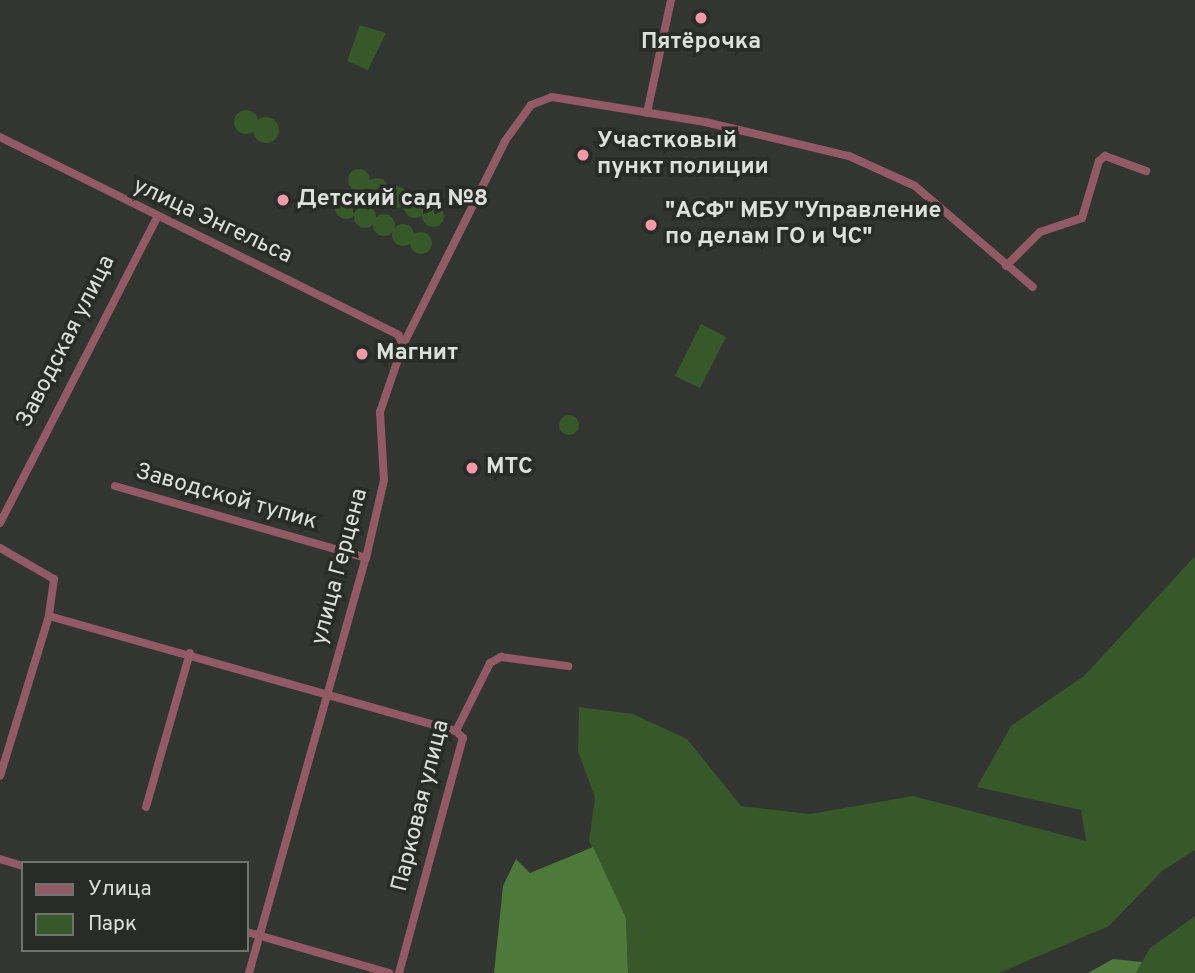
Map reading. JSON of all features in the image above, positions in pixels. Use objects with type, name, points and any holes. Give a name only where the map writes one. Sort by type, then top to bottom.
[{"type":"street","points":[[647,113],[671,0]]},
{"type":"street","name":"улица Герцена","points":[[249,973],[366,558],[384,480],[380,412],[403,345],[523,112],[552,96],[767,135],[878,167],[915,186],[1033,287]]},
{"type":"street","name":"улица Энгельса","points":[[0,137],[156,219],[398,335],[403,345]]},
{"type":"street","points":[[1006,266],[1040,232],[1082,218],[1099,161],[1105,156],[1146,171]]},
{"type":"street","name":"Заводская улица","points":[[0,523],[127,265],[156,219]]},
{"type":"street","name":"Заводской тупик","points":[[115,486],[366,558]]},
{"type":"street","points":[[0,548],[54,579],[49,615],[0,776]]},
{"type":"street","points":[[49,615],[190,653],[456,731]]},
{"type":"street","points":[[146,807],[190,653]]},
{"type":"street","name":"Парковая улица","points":[[399,973],[463,738],[456,731],[490,663],[501,657],[568,666]]},
{"type":"street","points":[[0,859],[21,865]]},
{"type":"street","points":[[248,932],[388,973]]},
{"type":"green space","points":[[360,25],[386,33],[368,70],[347,61]]},
{"type":"green space","points":[[246,110],[255,113],[258,122],[255,131],[246,134],[237,131],[234,122],[237,113]]},
{"type":"green space","points":[[266,117],[275,121],[279,130],[275,139],[266,143],[257,139],[253,130],[257,121]]},
{"type":"green space","points":[[359,169],[367,172],[370,180],[367,188],[359,191],[351,188],[348,180],[351,172]]},
{"type":"green space","points":[[377,178],[385,181],[388,189],[385,197],[377,200],[369,197],[366,189],[369,181]]},
{"type":"green space","points":[[396,186],[404,189],[407,197],[404,205],[396,208],[388,205],[385,197],[388,189]]},
{"type":"green space","points":[[415,196],[423,199],[426,207],[423,215],[415,218],[407,215],[404,207],[407,199]]},
{"type":"green space","points":[[346,197],[354,200],[357,208],[354,216],[346,219],[338,216],[335,208],[338,200]]},
{"type":"green space","points":[[433,205],[441,208],[444,216],[441,224],[433,227],[425,224],[422,216],[425,208]]},
{"type":"green space","points":[[365,206],[373,209],[376,217],[373,225],[365,228],[357,225],[354,217],[357,209]]},
{"type":"green space","points":[[384,214],[392,217],[395,225],[392,233],[384,236],[376,233],[373,225],[376,217]]},
{"type":"green space","points":[[403,224],[411,227],[414,235],[411,243],[403,246],[395,243],[392,235],[395,227]]},
{"type":"green space","points":[[421,232],[429,235],[432,243],[429,251],[421,254],[413,251],[410,243],[413,235]]},
{"type":"green space","points":[[701,324],[726,337],[700,388],[675,376]]},
{"type":"green space","points":[[569,415],[576,418],[579,425],[576,432],[569,435],[562,432],[559,425],[562,418]]},
{"type":"green space","points":[[1195,556],[1195,850],[1162,871],[1109,926],[999,973],[628,973],[626,918],[589,841],[595,798],[578,751],[579,707],[633,714],[687,739],[741,806],[810,814],[913,796],[1086,841],[1081,810],[977,787],[1011,726],[1084,676]]},
{"type":"green space","points":[[593,847],[626,918],[628,973],[494,973],[503,886],[516,859],[530,873]]},
{"type":"green space","points":[[1195,916],[1195,973],[1136,973],[1150,948]]},
{"type":"green space","points":[[1113,959],[1142,962],[1136,973],[1088,973]]},
{"type":"place","name":"Пятёрочка","points":[[701,18]]},
{"type":"place","name":"Участковый пункт полиции","points":[[583,155]]},
{"type":"place","name":"Детский сад №8","points":[[283,200]]},
{"type":"place","name":"\"АСФ\" МБУ \"Управление по делам ГО и ЧС\"","points":[[651,225]]},
{"type":"place","name":"Магнит","points":[[362,354]]},
{"type":"place","name":"МТС","points":[[472,468]]}]
